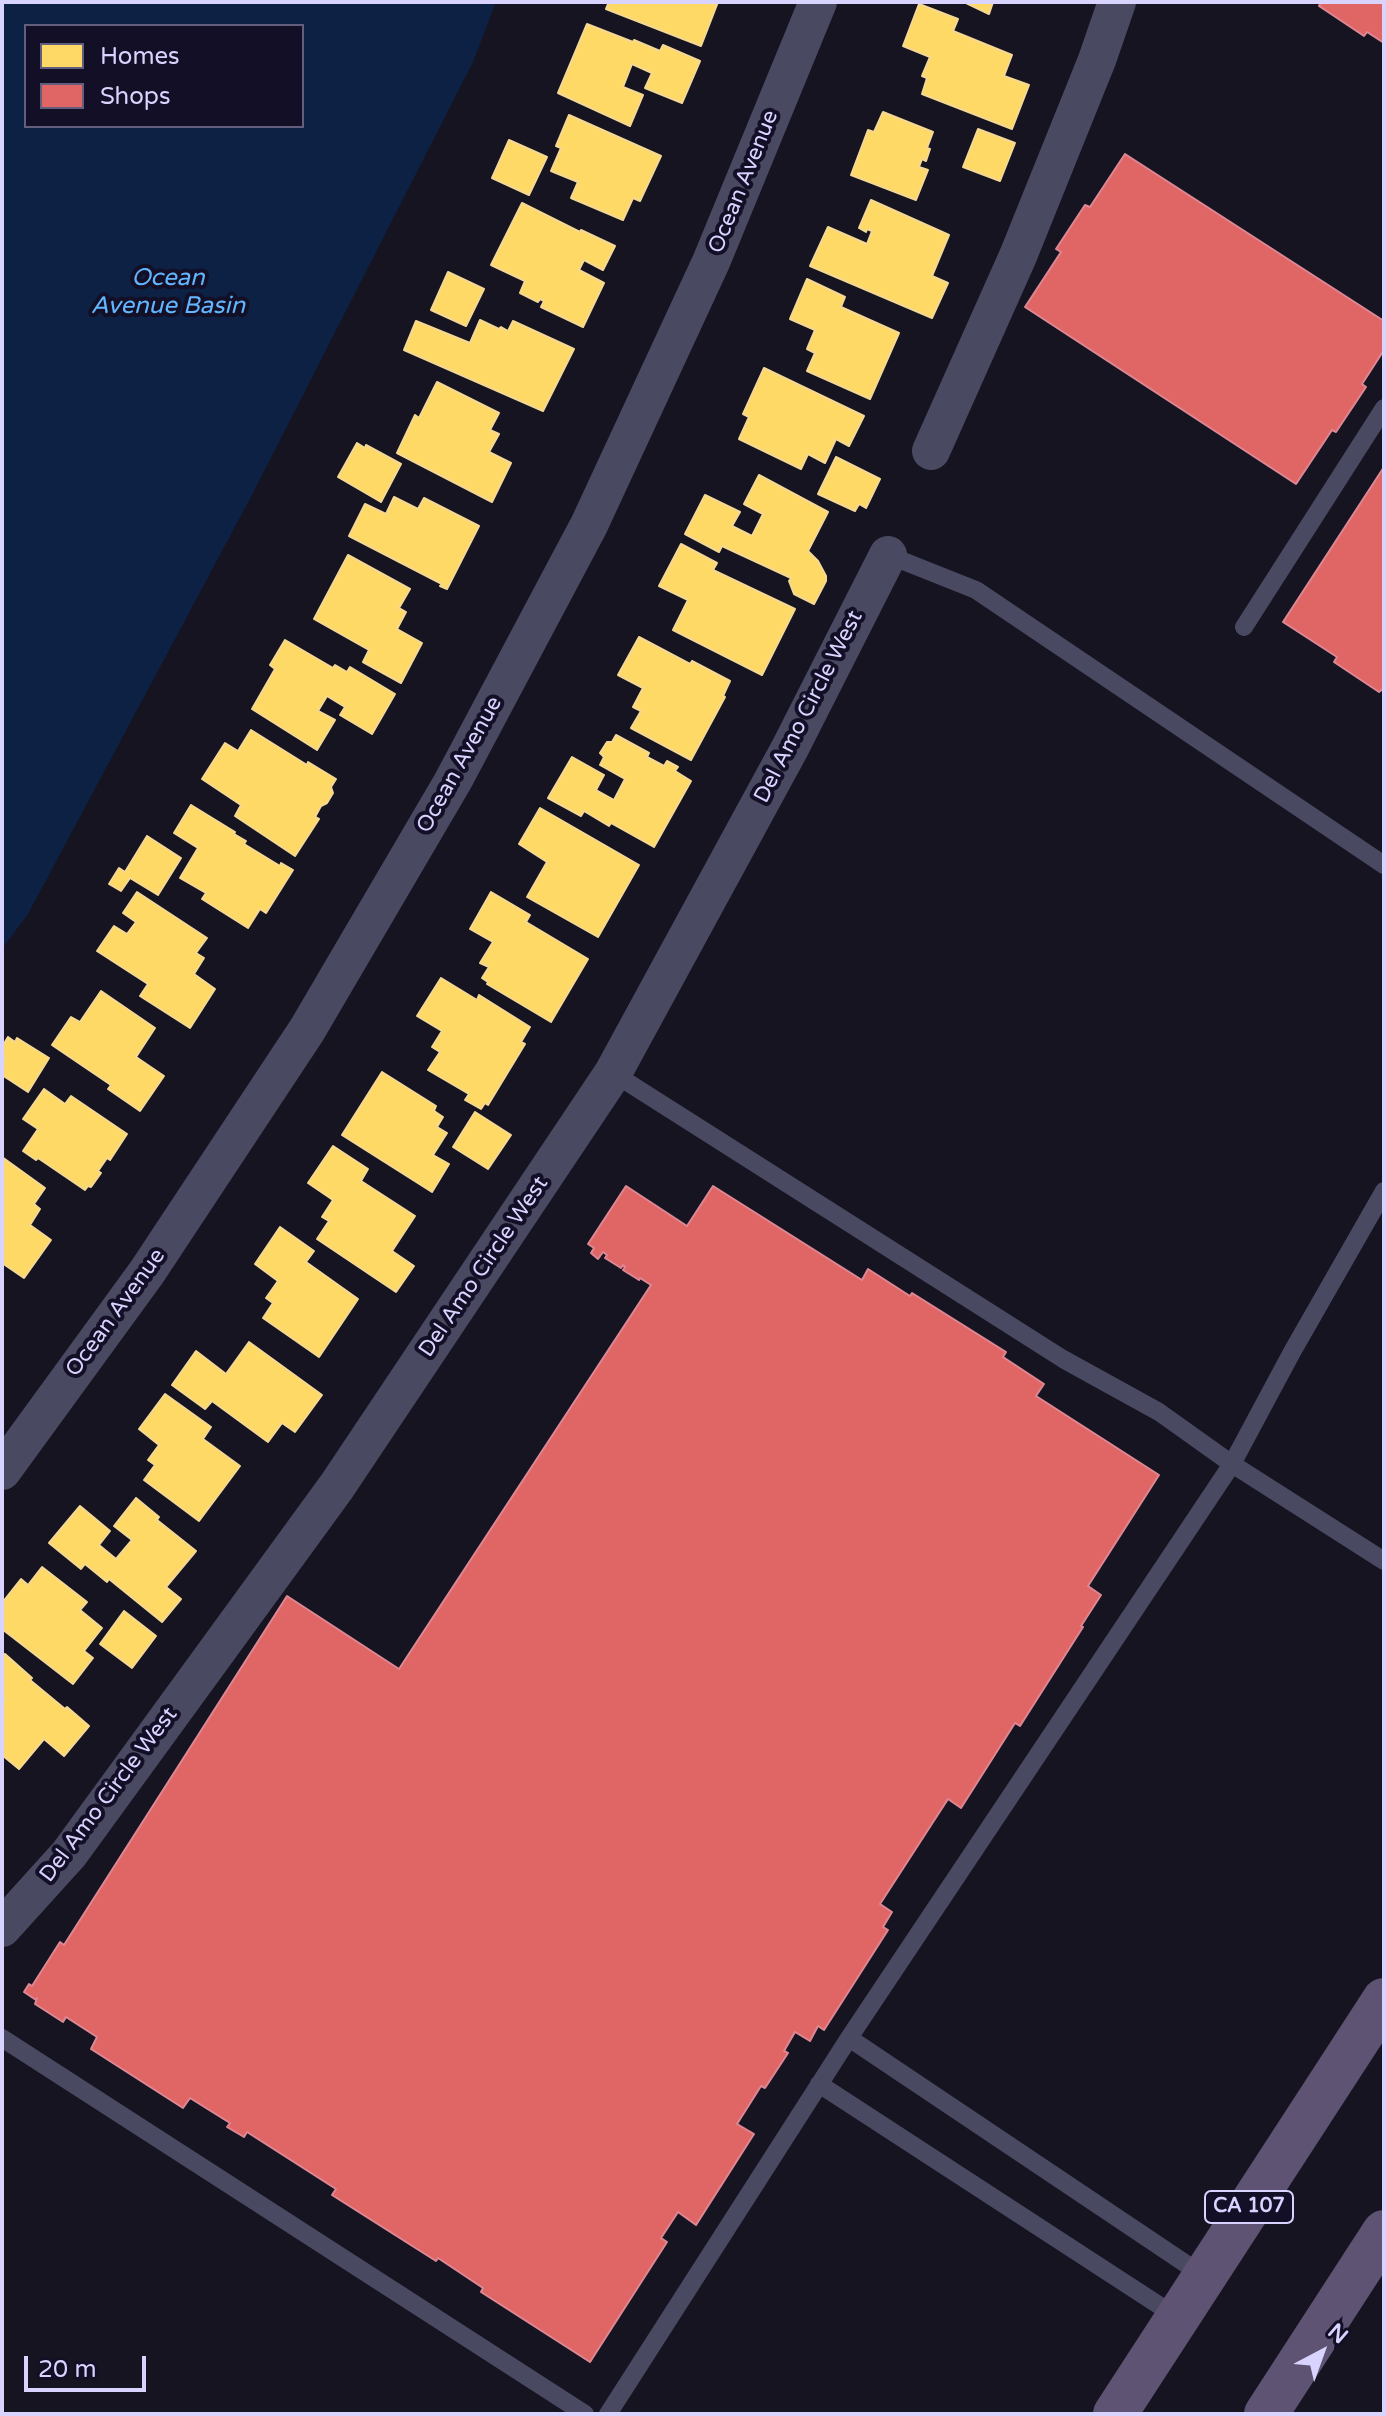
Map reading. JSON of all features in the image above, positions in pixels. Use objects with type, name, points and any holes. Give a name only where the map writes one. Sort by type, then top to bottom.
[{"type":"main road","name":"CA 107","points":[[1115,2414],[1384,2000]]},
{"type":"main road","points":[[1266,2414],[1384,2232]]},
{"type":"street","name":"Ocean Avenue","points":[[2,1471],[147,1272],[307,1030],[453,781],[589,525],[711,262],[818,2]]},
{"type":"street","points":[[931,451],[1018,256],[1097,60],[1117,2]]},
{"type":"street","name":"Del Amo Circle West","points":[[2,1928],[69,1854],[337,1486],[613,1073],[790,748],[888,555]]},
{"type":"lane","points":[[1244,627],[1384,408]]},
{"type":"lane","points":[[888,555],[976,590],[1384,865]]},
{"type":"lane","points":[[613,1073],[1063,1359],[1159,1412],[1232,1464],[1384,1561]]},
{"type":"lane","points":[[608,2414],[849,2038],[1232,1464],[1384,1191]]},
{"type":"lane","points":[[2,2038],[585,2414]]},
{"type":"lane","points":[[849,2038],[1204,2276]]},
{"type":"lane","points":[[819,2084],[1177,2317]]},
{"type":"water","name":"Ocean Avenue Basin","points":[[2,2],[496,2],[473,62],[253,493],[28,914],[2,949]]},
{"type":"building: Homes","points":[[609,2],[718,2],[701,46],[606,9]]},
{"type":"building: Homes","points":[[964,2],[993,2],[989,14]]},
{"type":"building: Homes","points":[[919,4],[958,19],[953,31],[1012,55],[1004,76],[1029,85],[1012,129],[922,94],[927,78],[922,76],[930,57],[903,46]]},
{"type":"building: Homes","points":[[587,24],[660,51],[663,45],[700,61],[682,103],[645,88],[652,73],[632,64],[623,87],[643,95],[630,126],[558,93]]},
{"type":"building: Homes","points":[[883,112],[933,132],[926,161],[922,159],[919,167],[928,170],[916,200],[851,175],[868,130],[874,132]]},
{"type":"building: Homes","points":[[569,115],[661,156],[640,201],[633,198],[623,220],[571,198],[578,182],[551,171],[561,148],[556,146]]},
{"type":"building: Homes","points":[[978,129],[1015,143],[1000,181],[963,167]]},
{"type":"building: Homes","points":[[509,140],[547,157],[529,195],[492,178]]},
{"type":"building: Homes","points":[[871,200],[949,235],[932,276],[948,283],[932,318],[810,266],[828,227],[867,244],[872,231],[859,228]]},
{"type":"building: Homes","points":[[522,203],[615,246],[603,270],[584,260],[579,270],[604,283],[583,327],[541,307],[544,301],[540,299],[538,302],[520,293],[525,281],[491,265]]},
{"type":"building: Homes","points":[[448,272],[484,289],[466,326],[431,310]]},
{"type":"building: Homes","points":[[807,279],[845,297],[841,307],[899,333],[870,399],[807,371],[815,353],[807,349],[815,330],[790,319]]},
{"type":"building: Homes","points":[[480,320],[508,331],[513,321],[574,349],[543,411],[404,350],[416,321],[470,343]]},
{"type":"building: Homes","points":[[764,368],[864,416],[849,446],[836,439],[825,463],[808,454],[801,469],[739,439],[749,417],[743,414]]},
{"type":"building: Homes","points":[[437,382],[499,413],[490,430],[499,434],[489,452],[511,463],[492,502],[397,453],[415,415],[419,418]]},
{"type":"building: Homes","points":[[357,443],[401,464],[381,502],[338,477]]},
{"type":"building: Homes","points":[[836,457],[880,479],[866,508],[859,504],[855,511],[818,494]]},
{"type":"building: Homes","points":[[759,475],[828,512],[808,551],[826,576],[814,604],[794,594],[789,581],[791,578],[722,546],[719,552],[685,534],[705,495],[740,512],[732,526],[752,536],[763,514],[744,504]]},
{"type":"building: Homes","points":[[394,497],[418,509],[424,498],[479,526],[447,589],[349,536],[365,504],[386,514]]},
{"type":"building: Homes","points":[[681,544],[717,563],[713,570],[795,609],[762,675],[673,630],[688,600],[659,586]]},
{"type":"building: Homes","points":[[348,555],[410,589],[399,608],[406,612],[397,629],[422,643],[401,683],[363,662],[369,650],[314,619]]},
{"type":"building: Homes","points":[[639,637],[730,681],[725,697],[691,760],[631,728],[641,711],[633,707],[643,688],[618,675]]},
{"type":"building: Homes","points":[[285,640],[333,668],[335,665],[347,672],[350,667],[395,694],[372,734],[340,715],[345,707],[327,696],[318,711],[335,720],[317,750],[252,709],[275,669],[270,665]]},
{"type":"building: Homes","points":[[251,730],[336,779],[331,787],[333,793],[321,806],[315,817],[319,819],[295,856],[235,816],[241,805],[202,779],[225,743],[238,751]]},
{"type":"building: Homes","points":[[616,735],[649,753],[647,757],[664,766],[667,761],[678,767],[675,771],[691,781],[654,847],[611,823],[609,826],[584,811],[581,816],[548,798],[572,757],[604,775],[596,790],[614,800],[625,779],[600,765],[604,757],[600,753]]},
{"type":"building: Homes","points":[[191,805],[235,832],[246,841],[244,844],[280,866],[281,863],[293,870],[266,913],[260,909],[248,928],[202,899],[206,893],[180,878],[198,848],[174,833]]},
{"type":"building: Homes","points":[[540,808],[639,865],[598,937],[527,897],[547,862],[519,844]]},
{"type":"building: Homes","points":[[147,836],[181,858],[158,895],[130,878],[121,891],[109,884],[119,868],[125,872]]},
{"type":"building: Homes","points":[[137,892],[207,938],[196,953],[204,958],[194,974],[215,989],[190,1028],[140,996],[148,984],[97,951],[114,926],[127,934],[136,922],[123,913]]},
{"type":"building: Homes","points":[[491,892],[530,915],[526,922],[588,959],[551,1022],[482,978],[489,967],[480,963],[493,942],[470,929]]},
{"type":"building: Homes","points":[[441,978],[477,1000],[479,995],[530,1027],[521,1042],[525,1044],[488,1105],[485,1103],[481,1109],[465,1100],[469,1094],[428,1070],[440,1052],[432,1047],[442,1031],[417,1016]]},
{"type":"building: Homes","points":[[101,991],[155,1028],[136,1057],[164,1076],[140,1111],[108,1089],[111,1085],[52,1045],[71,1017],[80,1022]]},
{"type":"building: Homes","points":[[8,1037],[15,1042],[17,1038],[49,1058],[28,1092],[2,1075],[5,1057],[2,1047]]},
{"type":"building: Homes","points":[[382,1072],[436,1106],[434,1111],[443,1117],[437,1127],[447,1133],[433,1155],[449,1164],[432,1192],[342,1135]]},
{"type":"building: Homes","points":[[44,1089],[65,1104],[71,1096],[127,1134],[110,1160],[107,1158],[98,1171],[101,1173],[91,1187],[85,1190],[23,1151],[38,1129],[23,1119]]},
{"type":"building: Homes","points":[[475,1112],[511,1135],[488,1169],[453,1147]]},
{"type":"building: Homes","points":[[333,1146],[368,1169],[361,1181],[415,1216],[392,1251],[414,1266],[396,1292],[317,1239],[329,1221],[322,1217],[333,1200],[308,1183]]},
{"type":"building: Homes","points":[[2,1157],[45,1188],[34,1204],[40,1209],[30,1225],[51,1240],[24,1278],[2,1263]]},
{"type":"building: Homes","points":[[280,1227],[314,1251],[306,1262],[358,1299],[319,1357],[263,1318],[273,1303],[266,1298],[278,1281],[255,1264]]},
{"type":"building: Homes","points":[[249,1342],[322,1395],[295,1432],[282,1423],[268,1442],[212,1401],[205,1409],[172,1385],[196,1351],[226,1374]]},
{"type":"building: Homes","points":[[165,1394],[211,1427],[203,1439],[240,1466],[199,1521],[144,1480],[155,1465],[148,1460],[159,1445],[139,1429]]},
{"type":"building: Homes","points":[[136,1498],[159,1517],[157,1520],[196,1551],[166,1587],[181,1599],[162,1622],[109,1579],[107,1582],[85,1564],[81,1569],[49,1543],[80,1506],[110,1531],[99,1545],[116,1559],[132,1540],[114,1526]]},
{"type":"building: Homes","points":[[42,1567],[87,1602],[80,1610],[102,1628],[84,1651],[93,1658],[73,1684],[2,1629],[2,1603],[21,1579],[28,1585]]},
{"type":"building: Homes","points":[[124,1611],[156,1636],[132,1668],[100,1644]]},
{"type":"building: Homes","points":[[5,1654],[32,1678],[30,1680],[89,1726],[64,1756],[44,1739],[19,1769],[2,1755],[2,1702],[5,1699],[2,1696],[2,1658]]},
{"type":"building: Shops","points":[[1321,2],[1384,2],[1384,43],[1367,32],[1364,36],[1319,6]]},
{"type":"building: Shops","points":[[1125,154],[1384,321],[1384,350],[1362,384],[1366,387],[1336,432],[1332,430],[1296,484],[1025,307],[1061,252],[1056,249],[1085,205],[1090,207]]},
{"type":"building: Shops","points":[[1384,467],[1384,688],[1379,692],[1334,662],[1337,657],[1283,622]]},
{"type":"building: Shops","points":[[626,1186],[687,1226],[713,1186],[862,1280],[868,1269],[1006,1352],[1003,1357],[1044,1384],[1036,1396],[1159,1475],[1088,1586],[1101,1595],[1020,1726],[1015,1723],[961,1808],[948,1799],[880,1904],[892,1912],[883,1927],[888,1930],[824,2030],[818,2026],[810,2041],[795,2032],[784,2051],[788,2053],[765,2088],[761,2086],[737,2124],[754,2134],[696,2225],[678,2212],[661,2238],[667,2242],[590,2362],[481,2292],[483,2288],[438,2258],[436,2261],[332,2195],[336,2189],[247,2132],[244,2137],[227,2127],[230,2123],[190,2098],[183,2108],[91,2049],[97,2037],[66,2017],[63,2022],[35,2004],[37,1998],[24,1992],[29,1984],[32,1986],[60,1942],[64,1945],[287,1596],[399,1669],[651,1285],[623,1270],[623,1265],[621,1268],[605,1258],[607,1255],[603,1252],[598,1259],[591,1253],[594,1248],[588,1244]]}]
